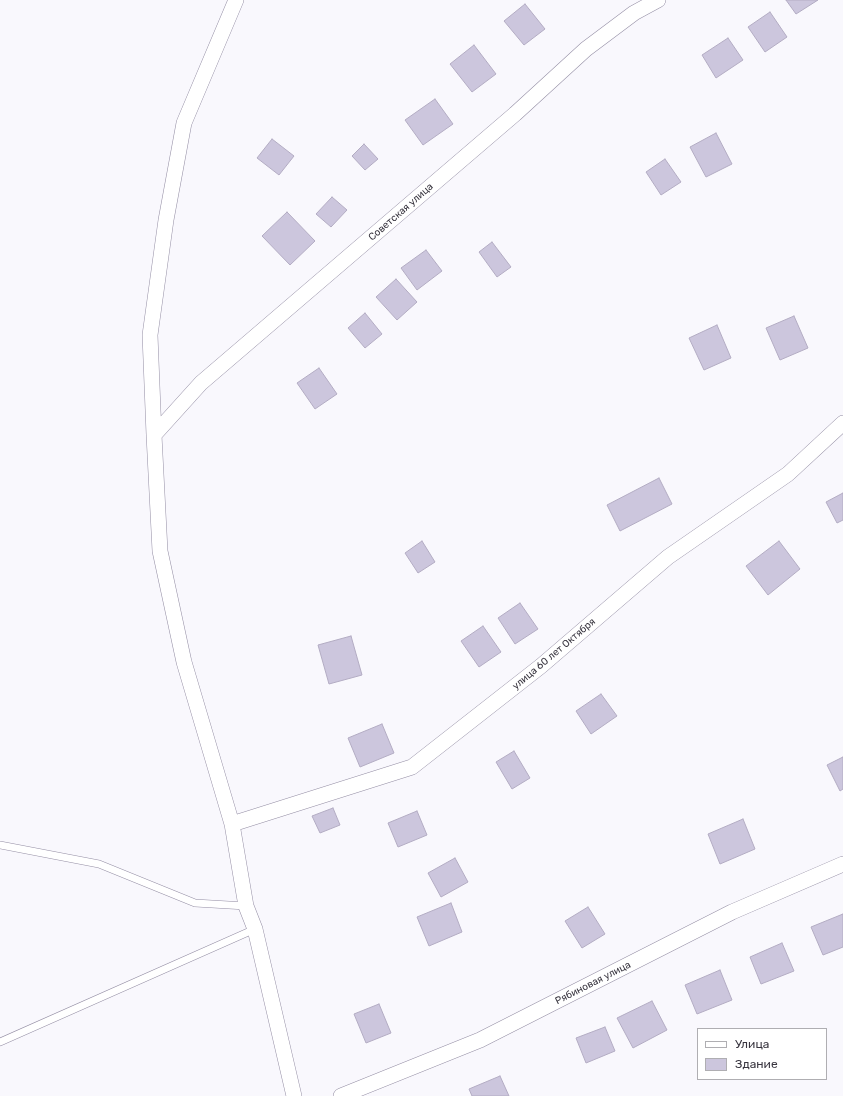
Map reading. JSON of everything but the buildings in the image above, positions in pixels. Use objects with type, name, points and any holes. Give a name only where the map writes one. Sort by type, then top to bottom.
[{"type":"street","points":[[236,0],[184,123],[166,220],[150,335],[160,551],[184,662],[232,824],[246,906],[255,929],[294,1096]]},
{"type":"street","name":"Советская улица","points":[[154,435],[201,383],[515,114],[586,49],[634,13],[658,0]]},
{"type":"street","name":"улица 60 лет Октября","points":[[232,824],[412,767],[541,666],[668,557],[788,474],[843,423]]},
{"type":"street","name":"Рябиновая улица","points":[[341,1096],[480,1040],[732,912],[843,864]]},
{"type":"lane","points":[[0,845],[99,864],[195,904],[246,906]]},
{"type":"lane","points":[[0,1042],[255,929]]}]
